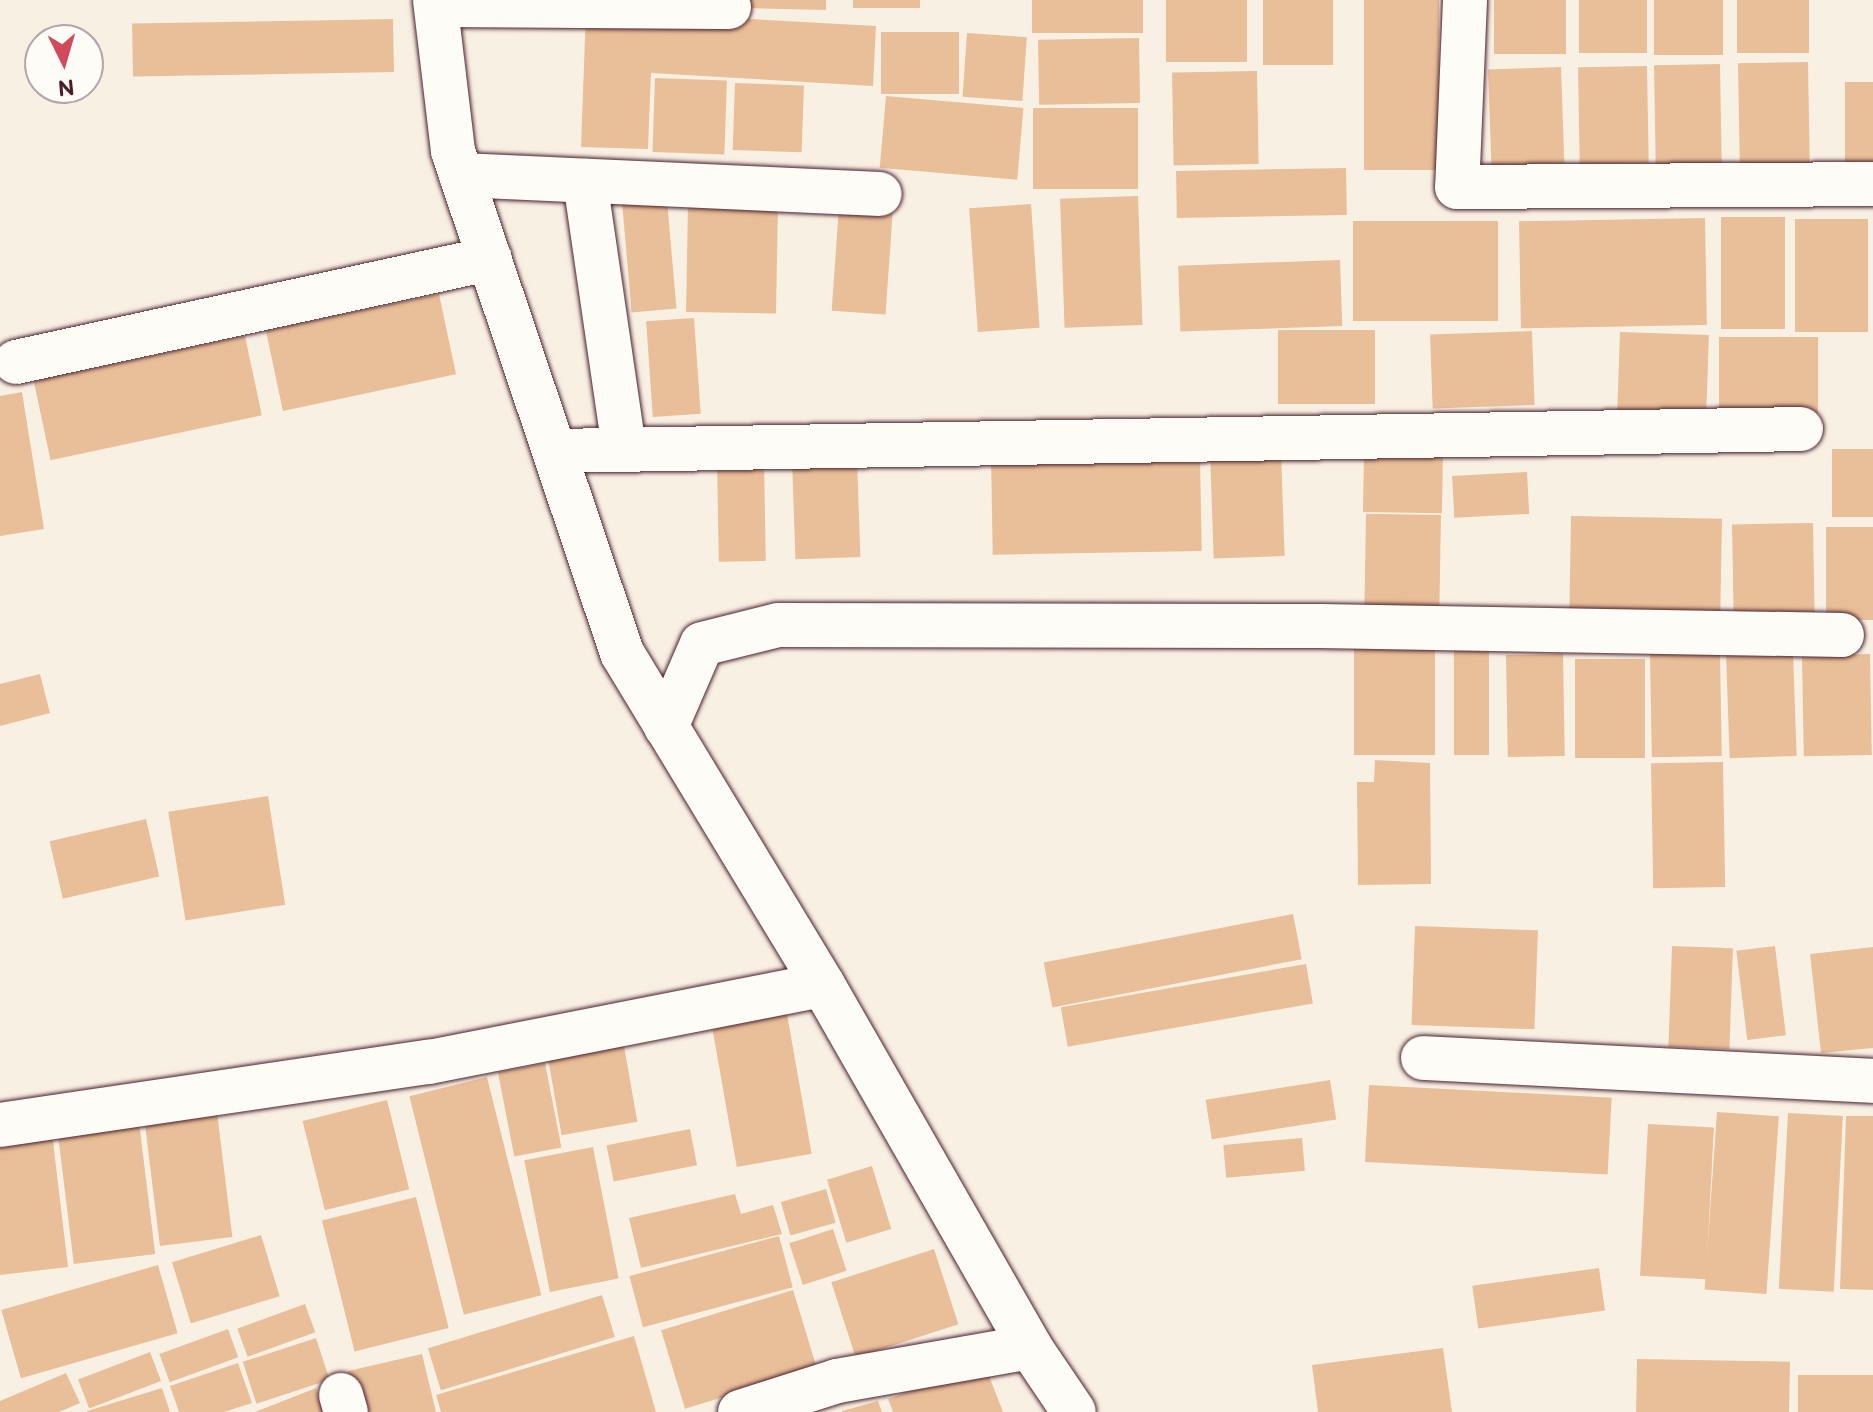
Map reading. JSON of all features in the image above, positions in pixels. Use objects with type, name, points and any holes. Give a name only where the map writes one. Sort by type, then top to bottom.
[{"type":"street","points":[[1465,0],[1457,187],[1873,184]]},
{"type":"street","points":[[729,7],[436,2],[453,151],[622,653],[823,985],[1030,1347],[1074,1412]]},
{"type":"street","points":[[461,175],[880,194]]},
{"type":"street","points":[[585,181],[624,449]]},
{"type":"street","points":[[16,362],[490,259]]},
{"type":"street","points":[[555,451],[1801,429]]},
{"type":"street","points":[[666,727],[702,644],[778,625],[1320,626],[1842,635]]},
{"type":"street","points":[[0,1125],[429,1062],[823,985]]},
{"type":"street","points":[[1423,1058],[1873,1081]]},
{"type":"street","points":[[740,1412],[837,1381],[1030,1347]]},
{"type":"building","points":[[743,0],[826,0],[826,10],[743,8]]},
{"type":"building","points":[[853,0],[920,0],[920,8],[853,8]]},
{"type":"building","points":[[1032,0],[1143,0],[1143,33],[1032,33]]},
{"type":"building","points":[[1166,0],[1247,0],[1247,62],[1166,62]]},
{"type":"building","points":[[1263,0],[1333,0],[1333,65],[1263,65]]},
{"type":"building","points":[[1364,0],[1439,0],[1439,170],[1364,170]]},
{"type":"building","points":[[1494,0],[1566,0],[1566,54],[1494,54]]},
{"type":"building","points":[[1579,0],[1647,0],[1647,53],[1579,53]]},
{"type":"building","points":[[1654,0],[1723,0],[1723,55],[1654,55]]},
{"type":"building","points":[[1737,0],[1809,0],[1809,53],[1737,53]]},
{"type":"building","points":[[586,10],[876,26],[873,86],[651,73],[648,149],[581,147]]},
{"type":"building","points":[[393,19],[394,72],[133,77],[132,24]]},
{"type":"building","points":[[881,32],[959,32],[959,94],[881,94]]},
{"type":"building","points":[[967,33],[1027,37],[1022,101],[963,97]]},
{"type":"building","points":[[1139,38],[1140,103],[1039,105],[1038,40]]},
{"type":"building","points":[[1808,62],[1810,164],[1740,165],[1738,63]]},
{"type":"building","points":[[1720,64],[1722,163],[1656,164],[1654,65]]},
{"type":"building","points":[[1647,66],[1649,163],[1580,164],[1578,67]]},
{"type":"building","points":[[1561,67],[1564,163],[1491,165],[1488,70]]},
{"type":"building","points":[[1257,71],[1259,164],[1174,165],[1172,72]]},
{"type":"building","points":[[655,78],[727,81],[724,154],[652,152]]},
{"type":"building","points":[[1845,82],[1873,82],[1873,163],[1845,163]]},
{"type":"building","points":[[735,83],[804,85],[802,152],[733,150]]},
{"type":"building","points":[[886,96],[1023,108],[1017,180],[880,168]]},
{"type":"building","points":[[1033,108],[1138,108],[1138,189],[1033,189]]},
{"type":"building","points":[[1346,168],[1347,215],[1177,218],[1176,171]]},
{"type":"building","points":[[1138,196],[1143,325],[1065,328],[1060,199]]},
{"type":"building","points":[[667,200],[676,309],[632,313],[622,204]]},
{"type":"building","points":[[688,201],[778,203],[776,314],[686,312]]},
{"type":"building","points":[[1031,204],[1040,328],[978,332],[969,208]]},
{"type":"building","points":[[839,206],[893,210],[886,315],[832,311]]},
{"type":"building","points":[[1721,217],[1785,217],[1785,329],[1721,329]]},
{"type":"building","points":[[1705,218],[1707,325],[1521,328],[1519,221]]},
{"type":"building","points":[[1795,219],[1868,219],[1868,332],[1795,332]]},
{"type":"building","points":[[1353,221],[1498,221],[1498,321],[1353,321]]},
{"type":"building","points":[[1340,260],[1342,326],[1180,332],[1178,266]]},
{"type":"building","points":[[439,294],[456,374],[283,411],[266,331]]},
{"type":"building","points":[[694,318],[701,414],[653,417],[646,321]]},
{"type":"building","points":[[1278,330],[1375,330],[1375,404],[1278,404]]},
{"type":"building","points":[[1532,331],[1535,405],[1433,409],[1430,335]]},
{"type":"building","points":[[1620,332],[1709,335],[1706,414],[1617,411]]},
{"type":"building","points":[[245,336],[262,415],[51,460],[34,381]]},
{"type":"building","points":[[1719,337],[1818,337],[1818,414],[1719,414]]},
{"type":"building","points":[[22,392],[44,529],[0,536],[0,396]]},
{"type":"building","points":[[1832,449],[1873,449],[1873,517],[1832,517]]},
{"type":"building","points":[[1281,451],[1285,556],[1214,558],[1210,453]]},
{"type":"building","points":[[1364,452],[1443,453],[1442,513],[1363,512]]},
{"type":"building","points":[[1200,454],[1202,551],[993,555],[991,458]]},
{"type":"building","points":[[764,458],[766,561],[719,562],[717,459]]},
{"type":"building","points":[[857,459],[860,557],[795,559],[792,461]]},
{"type":"building","points":[[1527,472],[1529,514],[1454,518],[1452,476]]},
{"type":"building","points":[[1366,514],[1441,515],[1439,615],[1364,614]]},
{"type":"building","points":[[1571,516],[1722,519],[1720,617],[1569,614]]},
{"type":"building","points":[[1813,523],[1815,618],[1734,619],[1732,524]]},
{"type":"building","points":[[1826,527],[1873,527],[1873,620],[1826,620]]},
{"type":"building","points":[[1354,647],[1435,647],[1435,755],[1354,755]]},
{"type":"building","points":[[1454,648],[1489,648],[1489,755],[1454,755]]},
{"type":"building","points":[[1793,652],[1797,756],[1730,758],[1726,654]]},
{"type":"building","points":[[1720,653],[1722,756],[1652,757],[1650,654]]},
{"type":"building","points":[[1563,654],[1565,756],[1508,757],[1506,655]]},
{"type":"building","points":[[1870,654],[1872,755],[1804,756],[1802,655]]},
{"type":"building","points":[[1575,659],[1645,659],[1645,758],[1575,758]]},
{"type":"building","points":[[40,674],[50,713],[0,726],[0,684]]},
{"type":"building","points":[[1375,760],[1430,763],[1431,884],[1358,885],[1357,782],[1374,782]]},
{"type":"building","points":[[1723,762],[1725,887],[1653,888],[1651,763]]},
{"type":"building","points":[[268,796],[285,905],[185,920],[168,812]]},
{"type":"building","points":[[146,819],[159,876],[63,899],[50,841]]},
{"type":"building","points":[[1293,914],[1302,959],[1052,1008],[1044,962]]},
{"type":"building","points":[[1415,926],[1538,930],[1534,1029],[1412,1025]]},
{"type":"building","points":[[1672,946],[1733,948],[1729,1049],[1668,1047]]},
{"type":"building","points":[[1775,946],[1786,1035],[1747,1040],[1736,951]]},
{"type":"building","points":[[1873,947],[1873,1048],[1821,1053],[1810,954]]},
{"type":"building","points":[[1306,964],[1313,1003],[1068,1047],[1061,1007]]},
{"type":"building","points":[[787,1014],[812,1154],[737,1167],[712,1027]]},
{"type":"building","points":[[624,1046],[637,1122],[562,1135],[548,1059]]},
{"type":"building","points":[[545,1063],[561,1147],[514,1157],[498,1072]]},
{"type":"building","points":[[487,1077],[541,1295],[464,1315],[409,1096]]},
{"type":"building","points":[[1330,1080],[1336,1120],[1212,1139],[1206,1100]]},
{"type":"building","points":[[1369,1085],[1612,1098],[1608,1175],[1365,1162]]},
{"type":"building","points":[[387,1100],[409,1189],[325,1210],[303,1121]]},
{"type":"building","points":[[217,1112],[232,1237],[160,1246],[145,1121]]},
{"type":"building","points":[[1717,1112],[1779,1116],[1766,1294],[1705,1290]]},
{"type":"building","points":[[1788,1113],[1843,1116],[1834,1292],[1779,1289]]},
{"type":"building","points":[[1846,1116],[1873,1116],[1873,1290],[1840,1289]]},
{"type":"building","points":[[139,1122],[155,1254],[74,1264],[58,1132]]},
{"type":"building","points":[[1648,1124],[1714,1127],[1706,1279],[1640,1276]]},
{"type":"building","points":[[690,1129],[697,1165],[614,1182],[607,1145]]},
{"type":"building","points":[[52,1133],[68,1267],[0,1275],[0,1139]]},
{"type":"building","points":[[1302,1138],[1305,1171],[1226,1178],[1223,1145]]},
{"type":"building","points":[[593,1147],[619,1279],[550,1292],[524,1160]]},
{"type":"building","points":[[872,1166],[891,1229],[846,1243],[827,1180]]},
{"type":"building","points":[[826,1189],[836,1223],[790,1236],[781,1202]]},
{"type":"building","points":[[735,1194],[741,1214],[773,1205],[782,1234],[641,1268],[629,1218]]},
{"type":"building","points":[[416,1197],[449,1328],[355,1351],[322,1220]]},
{"type":"building","points":[[833,1229],[847,1271],[803,1285],[789,1243]]},
{"type":"building","points":[[261,1235],[280,1296],[191,1323],[172,1262]]},
{"type":"building","points":[[779,1236],[793,1287],[643,1327],[629,1276]]},
{"type":"building","points":[[934,1249],[958,1324],[856,1358],[831,1282]]},
{"type":"building","points":[[158,1265],[178,1333],[21,1378],[1,1310]]},
{"type":"building","points":[[1599,1268],[1605,1311],[1478,1328],[1472,1286]]},
{"type":"building","points":[[793,1290],[817,1368],[685,1409],[661,1330]]},
{"type":"building","points":[[602,1295],[615,1337],[441,1390],[428,1348]]},
{"type":"building","points":[[305,1304],[315,1332],[248,1357],[237,1329]]},
{"type":"building","points":[[228,1329],[238,1357],[170,1382],[159,1354]]},
{"type":"building","points":[[634,1336],[656,1412],[441,1412],[436,1395]]},
{"type":"building","points":[[316,1338],[330,1380],[256,1404],[243,1362]]},
{"type":"building","points":[[1443,1348],[1452,1412],[1318,1412],[1312,1365]]},
{"type":"building","points":[[150,1352],[161,1381],[89,1409],[78,1380]]},
{"type":"building","points":[[422,1354],[436,1412],[358,1412],[348,1371]]},
{"type":"building","points":[[1637,1359],[1790,1362],[1789,1412],[1636,1412]]},
{"type":"building","points":[[238,1363],[252,1403],[224,1412],[179,1412],[170,1386]]},
{"type":"building","points":[[984,1363],[1003,1412],[893,1412],[888,1399]]},
{"type":"building","points":[[66,1373],[80,1403],[59,1412],[0,1412],[0,1401]]},
{"type":"building","points":[[1798,1375],[1873,1375],[1873,1412],[1798,1412]]},
{"type":"building","points":[[162,1388],[170,1412],[87,1412],[87,1411]]},
{"type":"building","points":[[316,1388],[326,1412],[255,1412]]},
{"type":"building","points":[[878,1401],[882,1412],[842,1412],[842,1411]]}]
